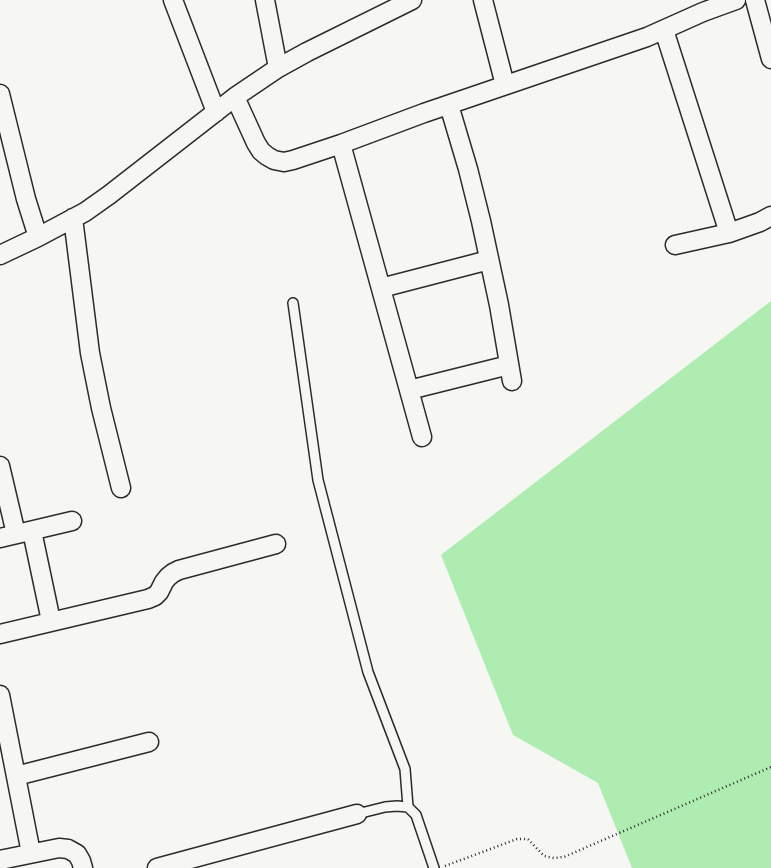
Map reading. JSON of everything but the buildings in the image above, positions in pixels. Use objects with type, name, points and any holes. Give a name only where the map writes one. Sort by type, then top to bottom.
[{"type":"street","points":[[173,0],[216,112]]},
{"type":"street","points":[[265,0],[278,68]]},
{"type":"street","points":[[0,255],[85,212],[235,97],[278,68],[412,0]]},
{"type":"street","points":[[483,0],[505,85]]},
{"type":"street","points":[[235,97],[261,151],[270,158],[284,162],[341,144],[449,104],[647,37],[703,12],[736,0]]},
{"type":"street","points":[[755,0],[771,59]]},
{"type":"street","points":[[664,30],[730,233]]},
{"type":"street","points":[[0,94],[26,199],[38,237]]},
{"type":"street","points":[[409,390],[511,373],[499,305],[489,260],[468,169],[449,104]]},
{"type":"street","points":[[341,144],[422,437]]},
{"type":"street","points":[[675,245],[730,233],[760,222],[771,216]]},
{"type":"street","points":[[73,218],[90,353],[101,408],[121,488]]},
{"type":"street","points":[[381,288],[489,260]]},
{"type":"street","points":[[0,466],[16,534],[51,621]]},
{"type":"street","points":[[16,534],[72,521]]},
{"type":"street","points":[[0,634],[148,599],[155,596],[168,577],[179,570],[276,544]]},
{"type":"street","points":[[0,695],[31,853]]},
{"type":"street","points":[[16,776],[149,742]]},
{"type":"street","points":[[157,868],[357,814]]},
{"type":"street","points":[[0,860],[59,848],[68,849],[77,854],[83,868]]},
{"type":"lane","points":[[293,303],[318,480],[368,672],[405,769],[408,807]]},
{"type":"lane","points":[[357,814],[384,807],[408,807],[416,815],[434,868]]},
{"type":"path","points":[[440,868],[517,839],[528,839],[544,856],[554,858],[564,857],[771,767]]},
{"type":"green space","points":[[771,301],[771,868],[632,868],[598,783],[513,735],[441,555]]}]
